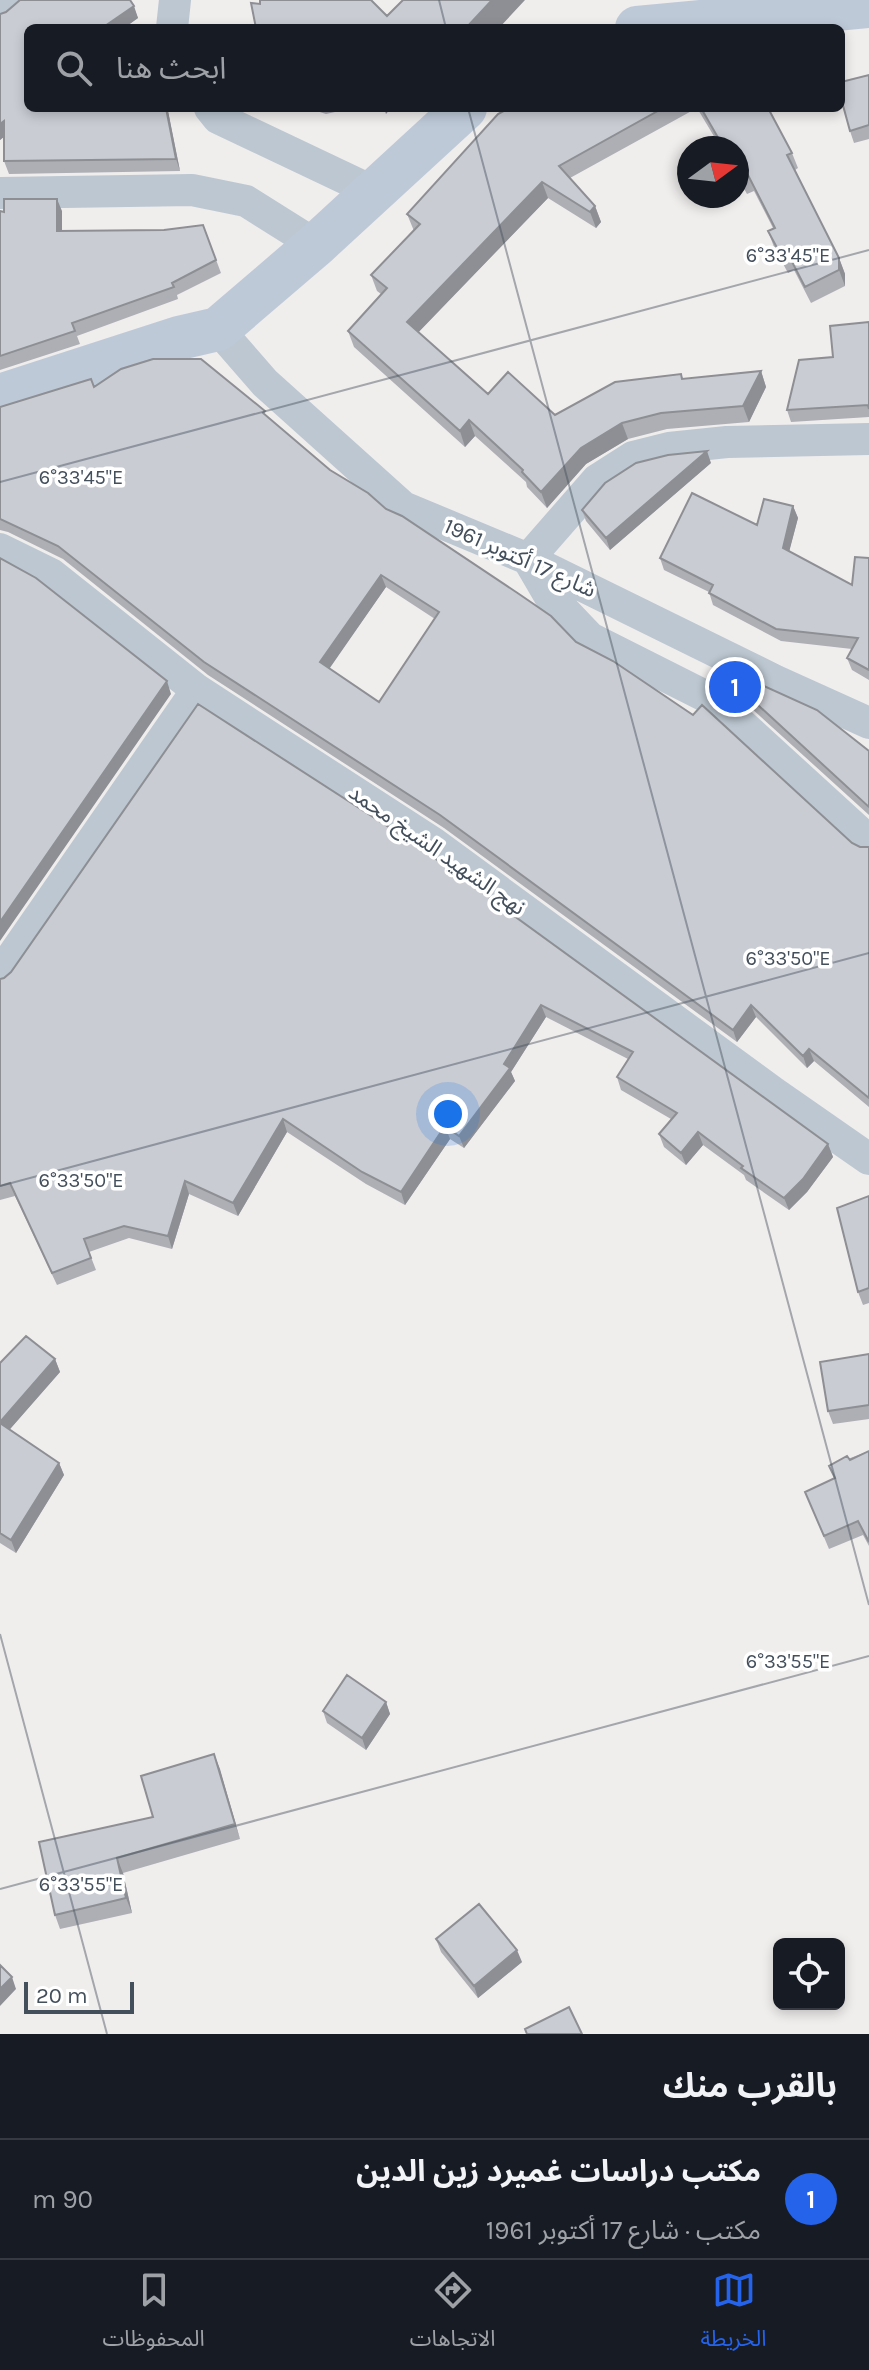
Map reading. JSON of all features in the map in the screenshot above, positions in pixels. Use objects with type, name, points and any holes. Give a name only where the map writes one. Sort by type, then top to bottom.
[{"type":"main road","points":[[679,24],[869,6]]},
{"type":"main road","points":[[0,396],[166,342],[218,329],[316,245],[461,112]]},
{"type":"street","points":[[0,9],[12,0]]},
{"type":"street","points":[[172,24],[175,0]]},
{"type":"street","points":[[213,112],[218,118],[372,191]]},
{"type":"street","points":[[0,193],[192,190],[246,201],[316,245]]},
{"type":"street","name":"شارع 17 أكتوبر 1961","points":[[218,329],[265,383],[403,507],[528,559],[776,681],[869,723]]},
{"type":"street","points":[[869,439],[727,442],[669,448],[633,457],[597,480],[528,559],[549,595],[590,638],[717,702],[869,841]]},
{"type":"street","name":"نهج الشهيد الشيخ محمد","points":[[0,549],[51,574],[197,690],[433,843],[869,1159]]},
{"type":"street","points":[[0,974],[197,690]]},
{"type":"building","points":[[20,0],[130,0],[134,6],[108,24],[24,24],[24,112],[167,112],[176,159],[4,161],[4,121],[0,124],[0,14]]},
{"type":"building","points":[[260,0],[371,0],[387,16],[403,0],[492,0],[470,24],[255,24],[251,3],[260,4]]},
{"type":"building","points":[[869,75],[869,125],[850,131],[845,112],[845,81]]},
{"type":"building","points":[[656,112],[559,166],[595,206],[590,212],[542,182],[407,322],[488,394],[508,372],[555,415],[615,382],[681,374],[682,379],[761,371],[743,406],[661,413],[622,423],[581,448],[541,492],[523,470],[469,420],[460,431],[348,331],[387,288],[371,275],[420,224],[407,214],[498,114]]},
{"type":"building","points":[[703,112],[770,112],[792,153],[787,155],[839,258],[839,270],[805,287],[788,254],[782,257],[768,231],[775,228],[749,177],[749,136],[717,136]]},
{"type":"building","points":[[4,199],[57,199],[57,231],[164,230],[203,225],[216,260],[172,283],[174,287],[72,323],[75,331],[0,356],[0,211],[4,212]]},
{"type":"building","points":[[869,322],[869,409],[868,405],[787,410],[799,360],[833,357],[830,326]]},
{"type":"building","points":[[153,359],[201,359],[330,470],[551,616],[576,642],[613,661],[693,715],[702,705],[852,843],[869,847],[869,1098],[809,1049],[803,1056],[751,1005],[733,1030],[440,815],[204,662],[58,546],[0,519],[0,407],[91,379],[94,387],[121,369]],"holes":[[[381,575],[439,612],[379,702],[320,662]]]},
{"type":"building","points":[[707,451],[606,538],[582,510],[605,483],[636,463],[668,455]]},
{"type":"building","points":[[692,493],[757,525],[764,499],[793,506],[783,548],[852,585],[855,557],[869,558],[869,670],[847,658],[858,638],[776,629],[709,593],[713,585],[660,558]]},
{"type":"building","points":[[0,558],[36,578],[167,681],[0,922]]},
{"type":"building","points":[[755,682],[817,710],[869,751],[869,807],[746,694]]},
{"type":"building","points":[[198,704],[418,846],[828,1144],[803,1179],[784,1198],[698,1132],[681,1153],[659,1134],[677,1113],[617,1077],[633,1052],[541,1005],[504,1064],[510,1068],[459,1136],[445,1126],[401,1192],[362,1172],[283,1119],[233,1203],[185,1181],[168,1236],[124,1226],[84,1239],[91,1258],[52,1273],[10,1183],[0,1186],[0,979],[11,972]]},
{"type":"building","points":[[869,1196],[869,1288],[858,1292],[837,1208]]},
{"type":"building","points":[[26,1336],[55,1359],[0,1422],[0,1363]]},
{"type":"building","points":[[869,1354],[869,1405],[828,1411],[820,1362]]},
{"type":"building","points":[[0,1423],[59,1463],[11,1540],[0,1533]]},
{"type":"building","points":[[869,1451],[869,1542],[858,1521],[824,1536],[805,1492],[835,1478],[829,1466],[847,1456],[850,1460]]},
{"type":"building","points":[[347,1675],[386,1702],[362,1738],[323,1711]]},
{"type":"building","points":[[214,1754],[235,1824],[117,1858],[126,1898],[55,1915],[39,1842],[153,1817],[141,1776]]},
{"type":"building","points":[[479,1904],[517,1950],[474,1986],[436,1939]]},
{"type":"building","points":[[0,1965],[12,1977],[0,1989]]},
{"type":"building","points":[[569,2007],[582,2034],[527,2034],[525,2029]]},
{"type":"place","name":"مكتب دراسات غميرد زين الدين","points":[[735,687]]}]
